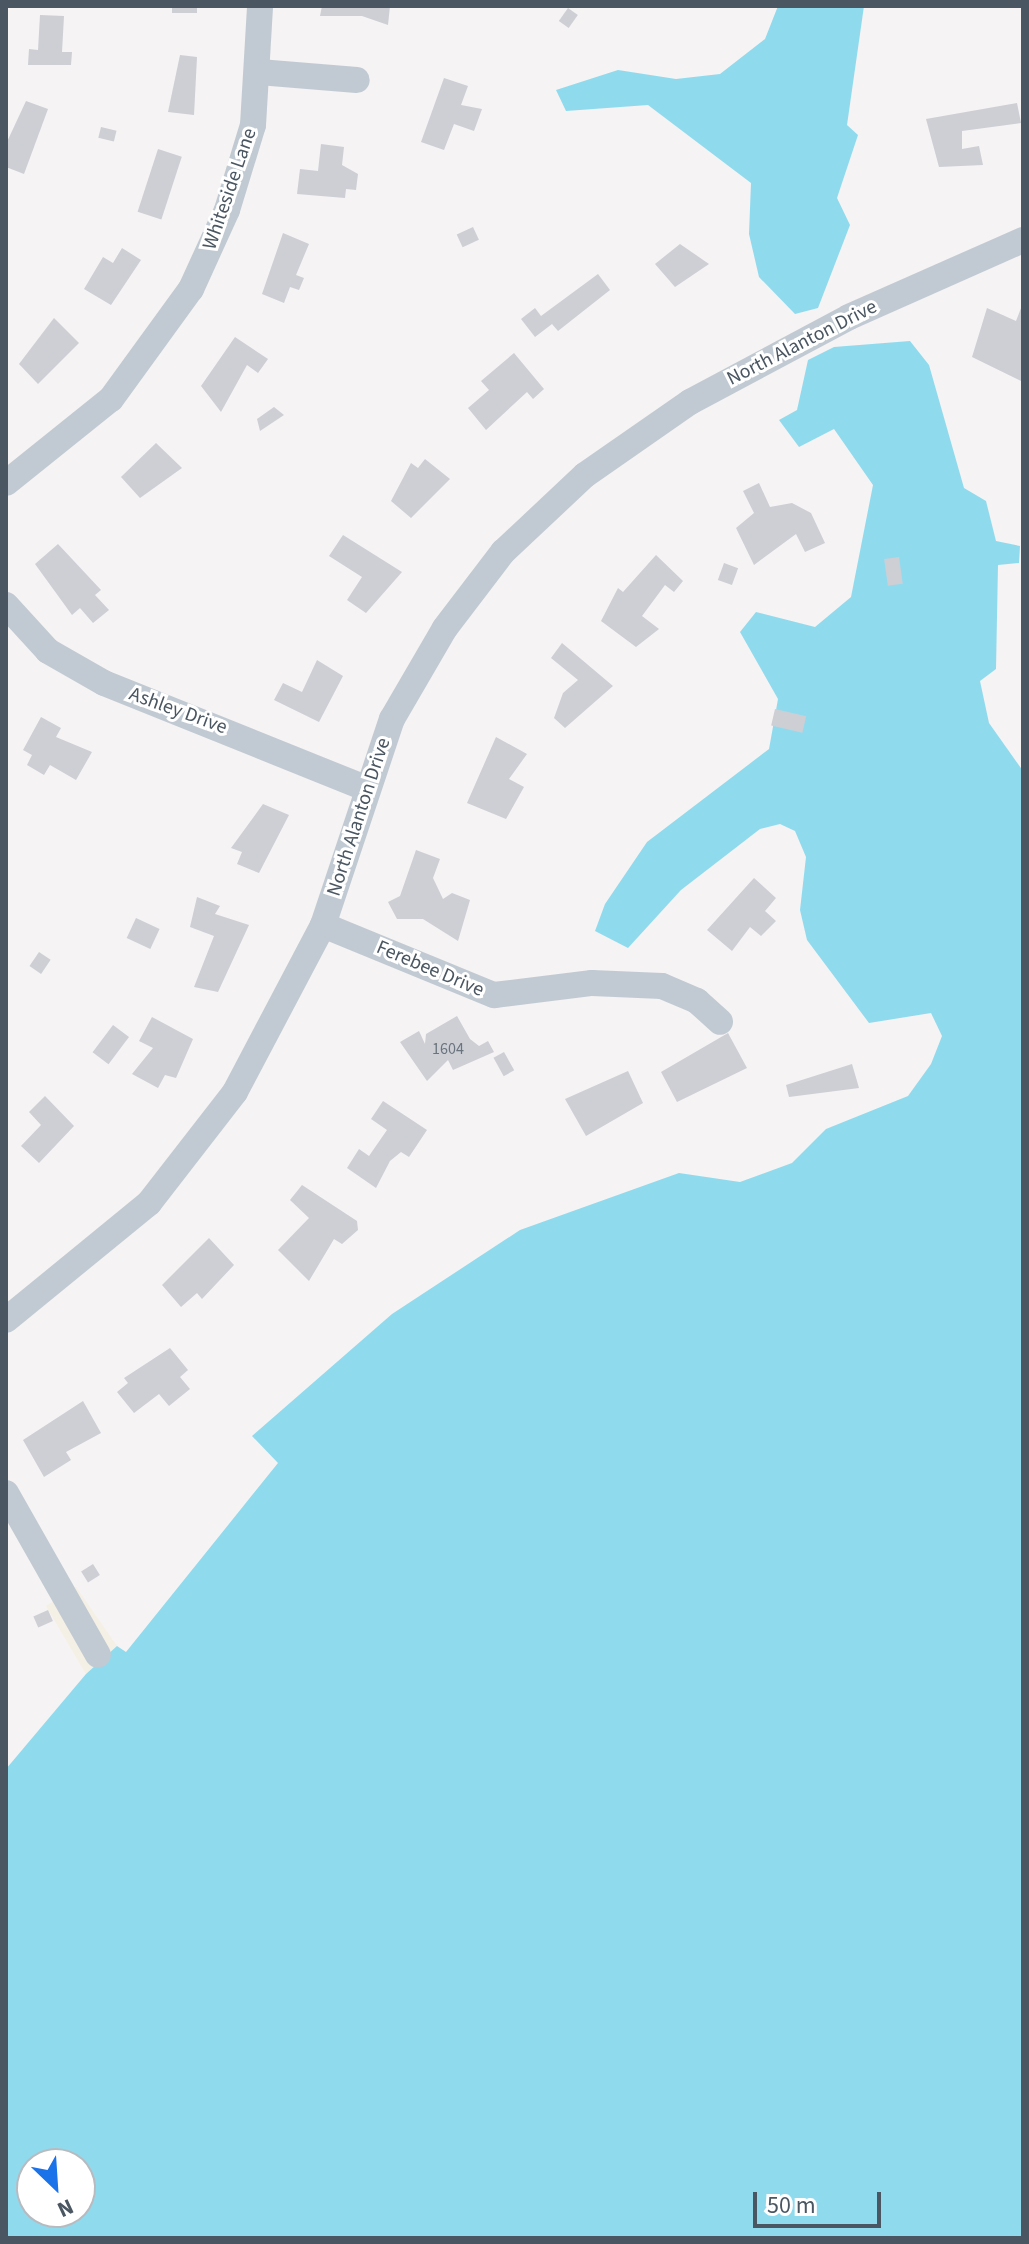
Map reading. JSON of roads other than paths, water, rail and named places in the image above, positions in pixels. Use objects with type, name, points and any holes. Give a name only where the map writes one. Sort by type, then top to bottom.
[{"type":"street","name":"Whiteside Lane","points":[[6,483],[111,399],[191,289],[227,210],[259,72],[260,6]]},
{"type":"street","points":[[259,72],[357,80]]},
{"type":"street","name":"North Alanton Drive","points":[[6,1320],[108,1241],[186,1161],[262,1047],[323,925],[392,719],[445,628],[503,552],[585,475],[757,365],[1023,240]]},
{"type":"street","name":"Ashley Drive","points":[[6,605],[48,651],[104,683],[368,789]]},
{"type":"street","name":"Ferebee Drive","points":[[323,925],[494,995],[592,983],[662,986],[697,1001],[720,1022]]},
{"type":"street","points":[[7,1495],[98,1655]]},
{"type":"water","points":[[778,6],[864,6],[847,125],[858,135],[837,198],[850,225],[818,308],[795,314],[759,277],[749,234],[751,183],[648,105],[566,111],[556,90],[618,70],[676,79],[720,74],[765,39]]},
{"type":"water","points":[[910,341],[929,365],[964,488],[986,501],[996,541],[1020,546],[1019,563],[998,565],[996,669],[980,681],[989,723],[1023,771],[1023,2238],[6,2238],[6,1769],[86,1674],[117,1646],[126,1652],[278,1463],[252,1436],[392,1314],[520,1230],[679,1173],[740,1182],[792,1163],[826,1129],[908,1096],[931,1064],[942,1036],[931,1013],[869,1023],[807,940],[800,910],[806,857],[795,831],[780,824],[760,829],[681,890],[628,948],[595,931],[605,904],[647,842],[769,749],[778,699],[740,632],[756,612],[815,627],[851,597],[873,485],[834,429],[799,447],[779,420],[797,410],[808,360],[834,347]]}]
